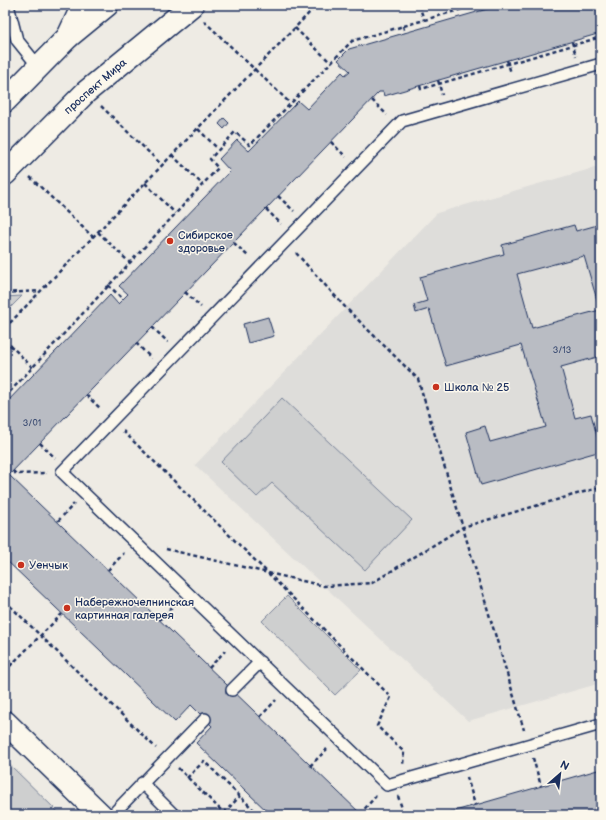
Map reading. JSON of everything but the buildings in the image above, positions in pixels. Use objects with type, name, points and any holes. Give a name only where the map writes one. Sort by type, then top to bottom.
[{"type":"main road","points":[[68,37],[83,5]]},
{"type":"main road","points":[[5,101],[68,37],[107,5]]},
{"type":"main road","name":"проспект Мира","points":[[10,168],[86,92],[191,6]]},
{"type":"main road","points":[[5,722],[101,815]]},
{"type":"lane","points":[[8,5],[17,40],[38,66]]},
{"type":"lane","points":[[601,64],[468,106],[402,121],[64,470],[85,494],[387,785],[601,724]]},
{"type":"lane","points":[[232,690],[260,662]]},
{"type":"lane","points":[[112,815],[205,719]]},
{"type":"lane","points":[[142,783],[174,815]]},
{"type":"path","points":[[5,328],[314,8],[326,5]]},
{"type":"path","points":[[420,5],[424,20]]},
{"type":"path","points":[[5,397],[218,168],[210,159],[236,132],[250,145],[352,41],[476,5]]},
{"type":"path","points":[[191,6],[290,104]]},
{"type":"path","points":[[403,26],[404,33]]},
{"type":"path","points":[[295,28],[330,62]]},
{"type":"path","points":[[420,86],[421,89],[601,37]]},
{"type":"path","points":[[579,39],[580,43]]},
{"type":"path","points":[[86,92],[162,165]]},
{"type":"path","points":[[372,100],[398,125]]},
{"type":"path","points":[[198,129],[219,150]]},
{"type":"path","points":[[331,142],[357,167]]},
{"type":"path","points":[[172,155],[202,184]]},
{"type":"path","points":[[10,168],[92,237]]},
{"type":"path","points":[[145,184],[175,213]]},
{"type":"path","points":[[278,196],[304,222]]},
{"type":"path","points":[[266,209],[346,308],[418,379],[541,786]]},
{"type":"path","points":[[98,232],[129,262]]},
{"type":"path","points":[[234,242],[260,268]]},
{"type":"path","points":[[108,285],[123,299]]},
{"type":"path","points":[[5,293],[40,291]]},
{"type":"path","points":[[185,292],[212,318]]},
{"type":"path","points":[[152,327],[178,352]]},
{"type":"path","points":[[5,340],[33,368]]},
{"type":"path","points":[[136,343],[162,369]]},
{"type":"path","points":[[86,395],[269,574],[391,697],[377,726],[404,752],[401,781]]},
{"type":"path","points":[[40,443],[64,470]]},
{"type":"path","points":[[13,471],[16,474],[64,470]]},
{"type":"path","points":[[165,549],[324,586],[372,583],[463,527],[601,487]]},
{"type":"path","points":[[58,521],[85,494]]},
{"type":"path","points":[[108,570],[135,542]]},
{"type":"path","points":[[159,620],[186,592]]},
{"type":"path","points":[[5,601],[157,749]]},
{"type":"path","points":[[10,666],[62,614]]},
{"type":"path","points":[[209,668],[236,640]]},
{"type":"path","points":[[260,717],[287,689]]},
{"type":"path","points":[[310,766],[337,738]]},
{"type":"path","points":[[187,778],[204,761],[259,815]]},
{"type":"path","points":[[463,763],[475,805]]},
{"type":"path","points":[[175,766],[225,814],[240,796]]},
{"type":"path","points":[[360,814],[387,785]]},
{"type":"shaded area","name":"Школа № 25","points":[[601,166],[601,683],[468,721],[195,465],[437,213]]},
{"type":"shaded area","points":[[22,296],[5,313],[5,297]]},
{"type":"shaded area","points":[[282,398],[412,520],[365,570],[272,483],[257,497],[221,462]]},
{"type":"shaded area","points":[[287,596],[361,670],[335,695],[262,621]]},
{"type":"shaded area","points":[[5,760],[61,815],[5,815]]},
{"type":"place","name":"Сибирское здоровье","points":[[170,241]]},
{"type":"place","name":"Школа № 25","points":[[436,387]]},
{"type":"place","name":"Уенчык","points":[[21,565]]},
{"type":"place","name":"Набережночелнинская картинная галерея","points":[[67,608]]}]
